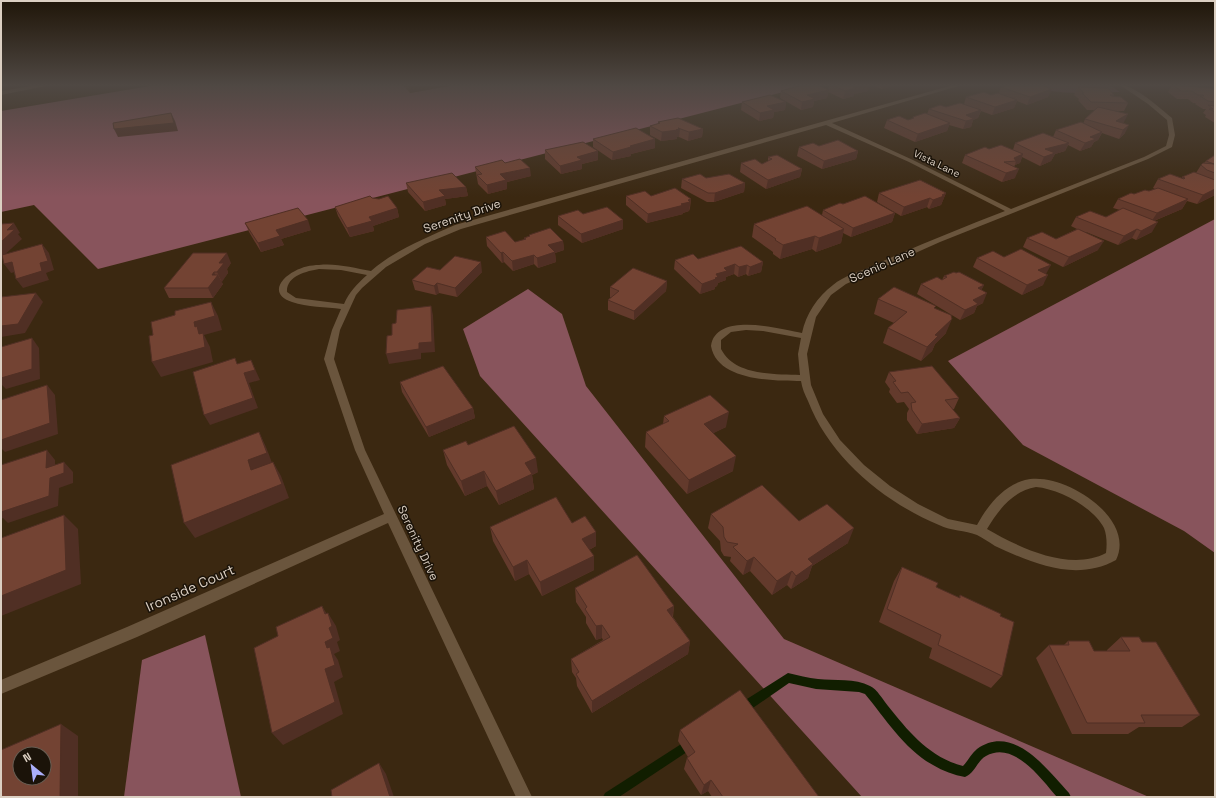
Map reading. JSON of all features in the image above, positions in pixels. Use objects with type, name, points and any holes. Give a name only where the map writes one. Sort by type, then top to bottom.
[{"type":"street","name":"Serenity Drive","points":[[524,797],[360,450],[330,360],[336,330],[359,286],[383,265],[422,242],[458,228],[835,122]]},
{"type":"street","name":"Scenic Lane","points":[[980,531],[991,511],[1008,493],[1027,484],[1045,483],[1069,492],[1091,505],[1108,524],[1114,545],[1112,556],[1104,562],[1075,565],[1049,562],[1026,554],[980,531],[941,522],[889,492],[861,469],[834,442],[810,396],[805,378],[804,336],[810,319],[819,304],[837,285],[925,246],[1146,158],[1169,147],[1172,135],[1170,122]]},
{"type":"street","name":"Vista Lane","points":[[829,124],[911,161],[1012,212]]},
{"type":"street","points":[[347,307],[294,300],[283,293],[282,287],[287,280],[296,274],[314,267],[331,267],[372,274]]},
{"type":"street","points":[[804,336],[759,328],[742,328],[724,332],[715,345],[722,359],[742,371],[768,376],[805,378]]},
{"type":"street","name":"Ironside Court","points":[[1,687],[132,632],[392,516]]},
{"type":"shaded area","points":[[1,122],[666,122],[98,269],[34,205],[1,212]]},
{"type":"shaded area","points":[[1215,219],[1215,553],[1184,531],[1023,445],[948,361]]},
{"type":"shaded area","points":[[528,289],[562,314],[586,386],[784,639],[1149,797],[862,797],[480,376],[463,329]]},
{"type":"shaded area","points":[[205,635],[241,797],[124,797],[142,660]]},
{"type":"building","points":[[174,122],[174,123],[114,129],[113,123]]},
{"type":"building","points":[[658,122],[688,122],[703,129],[689,132],[678,128],[680,129],[662,132],[650,126],[660,123]]},
{"type":"building","points":[[892,122],[950,123],[918,134]]},
{"type":"building","points":[[1082,122],[1102,132],[1090,137],[1096,139],[1085,143],[1056,130]]},
{"type":"building","points":[[1096,122],[1120,122],[1129,125],[1123,130]]},
{"type":"building","points":[[636,128],[655,139],[613,152],[593,139]]},
{"type":"building","points":[[1043,133],[1069,143],[1045,149],[1055,153],[1044,157],[1015,143]]},
{"type":"building","points":[[838,140],[858,151],[824,161],[799,147],[813,143],[819,146]]},
{"type":"building","points":[[583,142],[598,151],[577,157],[582,160],[560,166],[545,150]]},
{"type":"building","points":[[1001,145],[1023,154],[1014,158],[1016,161],[1004,162],[1019,169],[1006,173],[965,155],[985,147],[989,149]]},
{"type":"building","points":[[777,155],[802,169],[768,180],[741,163],[755,159],[762,164],[772,159],[768,157]]},
{"type":"building","points":[[1215,155],[1215,173],[1207,170],[1201,165],[1203,163],[1214,164],[1206,161]]},
{"type":"building","points":[[520,159],[530,168],[500,174],[506,180],[487,185],[477,175],[482,174],[475,167],[502,160],[505,163]]},
{"type":"building","points":[[1194,172],[1215,180],[1215,189],[1203,195],[1158,179],[1170,174],[1184,179],[1185,178],[1182,177]]},
{"type":"building","points":[[452,173],[466,187],[439,190],[445,196],[423,202],[406,183]]},
{"type":"building","points":[[700,174],[706,178],[729,174],[745,183],[715,193],[708,193],[682,179]]},
{"type":"building","points":[[920,180],[946,193],[942,195],[944,196],[933,200],[930,198],[904,207],[879,193]]},
{"type":"building","points":[[675,188],[691,199],[688,200],[690,202],[681,204],[684,205],[648,214],[626,196],[645,191],[651,196]]},
{"type":"building","points":[[1158,188],[1188,199],[1157,213],[1118,199],[1131,193],[1134,194],[1145,190],[1149,191]]},
{"type":"building","points":[[370,196],[372,198],[379,199],[388,196],[397,208],[369,217],[372,221],[347,228],[335,207]]},
{"type":"building","points":[[865,196],[895,213],[853,228],[823,210],[840,203],[843,204]]},
{"type":"building","points":[[807,206],[844,229],[819,238],[815,236],[783,245],[754,224]]},
{"type":"building","points":[[607,207],[623,220],[581,234],[558,216],[578,210],[583,214]]},
{"type":"building","points":[[298,208],[308,220],[276,230],[280,236],[258,243],[245,223]]},
{"type":"building","points":[[1123,208],[1158,222],[1141,231],[1137,229],[1124,236],[1076,217],[1090,211],[1106,217]]},
{"type":"building","points":[[14,223],[7,230],[15,229],[1,242],[1,224]]},
{"type":"building","points":[[550,228],[563,241],[548,245],[555,252],[537,258],[534,255],[512,261],[503,252],[501,253],[486,237],[505,231],[515,242],[526,239],[524,238],[530,236],[529,235]]},
{"type":"building","points":[[1078,229],[1104,241],[1069,257],[1027,238],[1042,232],[1056,239]]},
{"type":"building","points":[[42,244],[48,261],[40,263],[42,271],[16,279],[12,262],[4,264],[2,255]]},
{"type":"building","points":[[741,246],[763,262],[750,267],[747,265],[739,267],[735,264],[724,268],[727,271],[716,274],[718,277],[715,278],[716,279],[702,284],[675,260],[693,254],[698,259]]},
{"type":"building","points":[[1021,249],[1051,265],[1038,270],[1048,275],[1027,285],[977,258],[993,251],[1004,257]]},
{"type":"building","points":[[193,253],[227,253],[219,263],[224,263],[217,272],[214,272],[212,275],[218,275],[208,288],[164,288]]},
{"type":"building","points":[[455,256],[481,262],[455,288],[437,283],[434,286],[412,280],[427,267],[440,270]]},
{"type":"building","points":[[633,268],[667,281],[634,311],[608,300],[619,291],[610,287]]},
{"type":"building","points":[[954,272],[959,272],[984,285],[978,288],[987,293],[973,300],[978,304],[965,310],[921,284],[937,277],[942,280],[947,277],[944,276]]},
{"type":"building","points":[[894,287],[936,306],[934,308],[951,315],[952,319],[935,335],[938,336],[927,347],[888,328],[907,312],[878,299]]},
{"type":"building","points":[[36,293],[18,324],[1,326],[1,297]]},
{"type":"building","points":[[211,302],[215,316],[194,322],[195,327],[197,326],[199,334],[203,333],[205,347],[152,362],[149,336],[153,335],[151,322],[175,315],[175,311]]},
{"type":"building","points":[[431,306],[432,342],[419,343],[419,349],[386,354],[387,336],[392,335],[392,324],[396,323],[397,310]]},
{"type":"building","points":[[32,338],[32,369],[1,378],[1,347]]},
{"type":"building","points":[[235,358],[237,364],[251,360],[255,370],[244,373],[253,398],[204,415],[193,372]]},
{"type":"building","points":[[443,366],[473,408],[426,427],[400,382]]},
{"type":"building","points":[[932,366],[959,398],[945,400],[960,418],[922,424],[912,410],[911,403],[916,402],[908,392],[901,393],[893,382],[896,381],[889,372]]},
{"type":"building","points":[[47,385],[50,423],[1,440],[1,400]]},
{"type":"building","points":[[710,395],[729,412],[704,424],[736,456],[689,480],[646,432],[669,421],[664,416]]},
{"type":"building","points":[[514,426],[536,458],[525,463],[532,474],[496,491],[484,471],[461,481],[443,450],[466,441],[468,445]]},
{"type":"building","points":[[259,432],[267,453],[248,460],[251,470],[273,462],[282,484],[184,523],[171,465]]},
{"type":"building","points":[[47,450],[46,468],[64,462],[64,473],[50,478],[49,496],[1,512],[1,465]]},
{"type":"building","points":[[762,485],[799,521],[827,504],[854,528],[808,559],[813,564],[796,576],[792,571],[777,581],[754,557],[747,561],[733,547],[738,544],[727,542],[724,537],[723,527],[711,514]]},
{"type":"building","points":[[556,497],[572,523],[585,516],[596,532],[582,539],[594,556],[540,582],[527,560],[513,567],[490,527]]},
{"type":"building","points":[[64,515],[66,570],[1,596],[1,538]]},
{"type":"building","points":[[637,555],[674,606],[667,610],[690,641],[592,701],[576,674],[579,672],[571,659],[610,637],[602,625],[596,626],[585,609],[587,607],[575,588]]},
{"type":"building","points":[[902,567],[938,583],[936,587],[960,598],[960,595],[1001,614],[1000,616],[1014,622],[1002,676],[938,645],[941,635],[887,609]]},
{"type":"building","points":[[322,606],[325,614],[328,613],[332,626],[329,628],[333,638],[325,642],[327,648],[330,647],[335,665],[325,669],[335,702],[272,733],[254,648],[278,636],[276,627]]},
{"type":"building","points":[[1121,637],[1139,637],[1142,642],[1156,642],[1200,715],[1141,715],[1145,723],[1087,723],[1049,645],[1069,645],[1068,641],[1089,641],[1094,651],[1130,651]]},
{"type":"building","points":[[740,690],[819,797],[723,797],[711,780],[704,785],[687,758],[695,752],[680,730]]},
{"type":"building","points":[[61,724],[60,797],[1,797],[1,750]]},
{"type":"building","points":[[379,763],[390,797],[332,797],[331,790]]},
{"type":"waterway","points":[[743,708],[788,678],[816,684],[859,687],[868,690],[910,740],[936,761],[950,768],[965,772],[981,753],[993,747],[1005,747],[1017,751],[1028,758],[1065,797]]},
{"type":"waterway","points":[[609,797],[689,744]]}]
